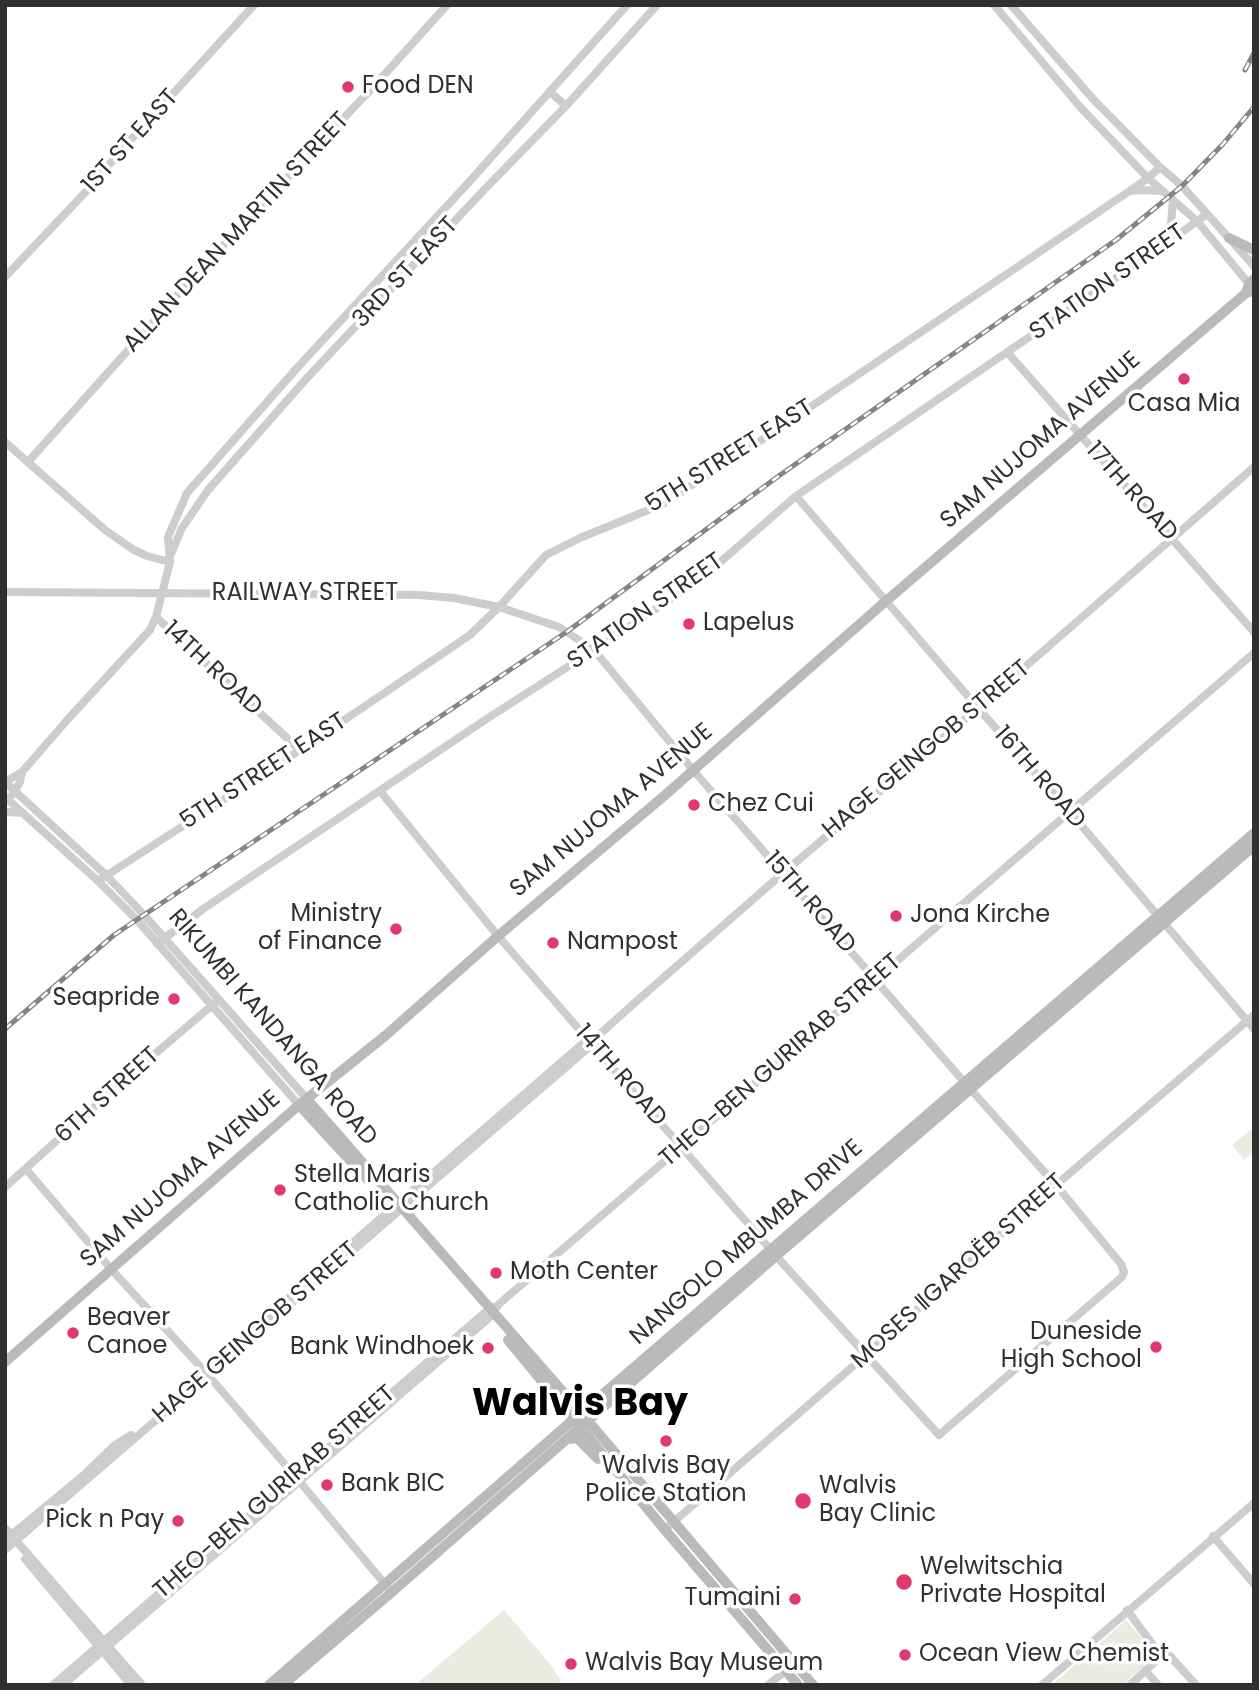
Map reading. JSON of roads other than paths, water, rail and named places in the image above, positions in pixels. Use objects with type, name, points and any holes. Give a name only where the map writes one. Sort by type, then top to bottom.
[{"type":"main road","points":[[1229,238],[1254,250]]},
{"type":"main road","name":"SAM NUJOMA AVENUE","points":[[5,1362],[303,1102],[385,1036],[1251,287]]},
{"type":"main road","name":"NANGOLO MBUMBA DRIVE","points":[[283,1685],[388,1589],[1161,919],[1254,833]]},
{"type":"main road","name":"NANGOLO MBUMBA DRIVE","points":[[1161,919],[1254,846]]},
{"type":"main road","name":"RIKUMBI KANDANGA ROAD","points":[[303,1102],[491,1311],[790,1667],[813,1685]]},
{"type":"main road","name":"NANGOLO MBUMBA DRIVE","points":[[269,1685],[567,1439],[581,1421]]},
{"type":"main road","name":"RIKUMBI KANDANGA ROAD","points":[[581,1421],[613,1466],[670,1526]]},
{"type":"main road","points":[[567,1439],[578,1438],[601,1462],[613,1466]]},
{"type":"main road","name":"RIKUMBI KANDANGA ROAD","points":[[790,1667],[797,1685]]},
{"type":"street","name":"1ST ST EAST","points":[[5,277],[96,181],[254,5]]},
{"type":"street","name":"ALLAN DEAN MARTIN STREET","points":[[28,462],[197,273],[376,85],[447,5]]},
{"type":"street","name":"3RD ST EAST","points":[[170,558],[169,537],[187,493],[626,5]]},
{"type":"street","name":"3RD ST EAST","points":[[5,782],[22,772],[150,630],[156,617],[170,558],[182,528],[208,490],[307,378],[566,106],[657,5]]},
{"type":"street","points":[[1011,5],[1093,99],[1182,186],[1254,266]]},
{"type":"street","points":[[995,6],[1081,108],[1148,178],[1197,222],[1251,287]]},
{"type":"street","points":[[550,92],[566,106]]},
{"type":"street","name":"5TH STREET EAST","points":[[98,881],[300,750],[470,635],[546,555],[579,538],[663,504],[1128,192],[1160,167]]},
{"type":"street","points":[[470,181],[482,192]]},
{"type":"street","points":[[1128,192],[1163,191]]},
{"type":"street","points":[[1157,250],[1171,223],[1172,200]]},
{"type":"street","name":"STATION STREET","points":[[161,941],[203,909],[702,578],[796,496],[1207,214]]},
{"type":"street","points":[[429,227],[440,237]]},
{"type":"street","name":"17TH ROAD","points":[[1008,353],[1254,632]]},
{"type":"street","points":[[5,442],[104,530],[134,550],[170,558]]},
{"type":"street","name":"HAGE GEINGOB STREET","points":[[8,1539],[206,1373],[1254,467]]},
{"type":"street","name":"16TH ROAD","points":[[796,496],[1161,919],[1250,1018],[1254,1029]]},
{"type":"street","name":"RAILWAY STREET","points":[[5,592],[419,595],[454,598],[499,607],[559,627],[594,650]]},
{"type":"street","name":"14TH ROAD","points":[[156,617],[300,750]]},
{"type":"street","name":"15TH ROAD","points":[[594,650],[782,874],[1056,1185],[1121,1264],[1124,1272],[1122,1278],[939,1435],[866,1355]]},
{"type":"street","name":"THEO-BEN GURIRAB STREET","points":[[63,1685],[103,1646],[1254,653]]},
{"type":"street","name":"3RD ST EAST","points":[[16,791],[22,772]]},
{"type":"street","name":"RIKUMBI KANDANGA ROAD","points":[[5,782],[107,876],[303,1102]]},
{"type":"street","points":[[6,799],[16,791]]},
{"type":"street","name":"14TH ROAD","points":[[380,791],[498,936],[866,1355]]},
{"type":"street","name":"RIKUMBI KANDANGA ROAD","points":[[6,799],[161,941]]},
{"type":"street","points":[[5,812],[23,813]]},
{"type":"street","name":"6TH STREET","points":[[5,1187],[216,1002]]},
{"type":"street","name":"MOSES ǁGAROËB STREET","points":[[670,1526],[1056,1185],[1250,1018]]},
{"type":"street","points":[[26,1169],[297,1478],[388,1589]]},
{"type":"street","points":[[1042,1685],[1254,1503]]},
{"type":"street","points":[[1213,1536],[1254,1584]]},
{"type":"street","points":[[8,1539],[103,1646],[142,1685]]},
{"type":"street","points":[[1128,1610],[1161,1656]]},
{"type":"street","points":[[103,1646],[131,1685]]},
{"type":"street","name":"THEO-BEN GURIRAB STREET","points":[[52,1685],[103,1646]]},
{"type":"street","points":[[1130,1685],[1161,1656],[1166,1655],[1170,1656],[1196,1685]]},
{"type":"street","points":[[768,1685],[790,1667]]},
{"type":"street","points":[[1146,1671],[1158,1685]]},
{"type":"railway","points":[[1245,70],[1254,53]]},
{"type":"railway","points":[[5,1029],[114,935],[568,631],[780,475],[1116,240],[1182,186],[1254,107]]},
{"type":"place","name":"Food DEN","points":[[348,87]]},
{"type":"place","name":"Casa Mia","points":[[1184,379]]},
{"type":"place","name":"Lapelus","points":[[689,624]]},
{"type":"place","name":"Chez Cui","points":[[694,805]]},
{"type":"place","name":"Jona Kirche","points":[[896,916]]},
{"type":"place","name":"Ministry of Finance","points":[[396,929]]},
{"type":"place","name":"Nampost","points":[[553,943]]},
{"type":"place","name":"Seapride","points":[[174,999]]},
{"type":"place","name":"Stella Maris Catholic Church","points":[[280,1190]]},
{"type":"place","name":"Moth Center","points":[[496,1273]]},
{"type":"place","name":"Beaver Canoe","points":[[73,1333]]},
{"type":"place","name":"Duneside High School","points":[[1156,1347]]},
{"type":"place","name":"Bank Windhoek","points":[[488,1348]]},
{"type":"place","name":"Walvis Bay Police Station","points":[[666,1441]]},
{"type":"place","name":"Bank BIC","points":[[327,1485]]},
{"type":"place","name":"Walvis Bay Clinic","points":[[803,1501]]},
{"type":"place","name":"Pick n Pay","points":[[178,1521]]},
{"type":"place","name":"Welwitschia Private Hospital","points":[[904,1582]]},
{"type":"place","name":"Tumaini","points":[[795,1599]]},
{"type":"place","name":"Ocean View Chemist","points":[[905,1655]]},
{"type":"place","name":"Walvis Bay Museum","points":[[571,1664]]},
{"type":"district","name":"Walvis Bay","points":[[580,1405]]}]
